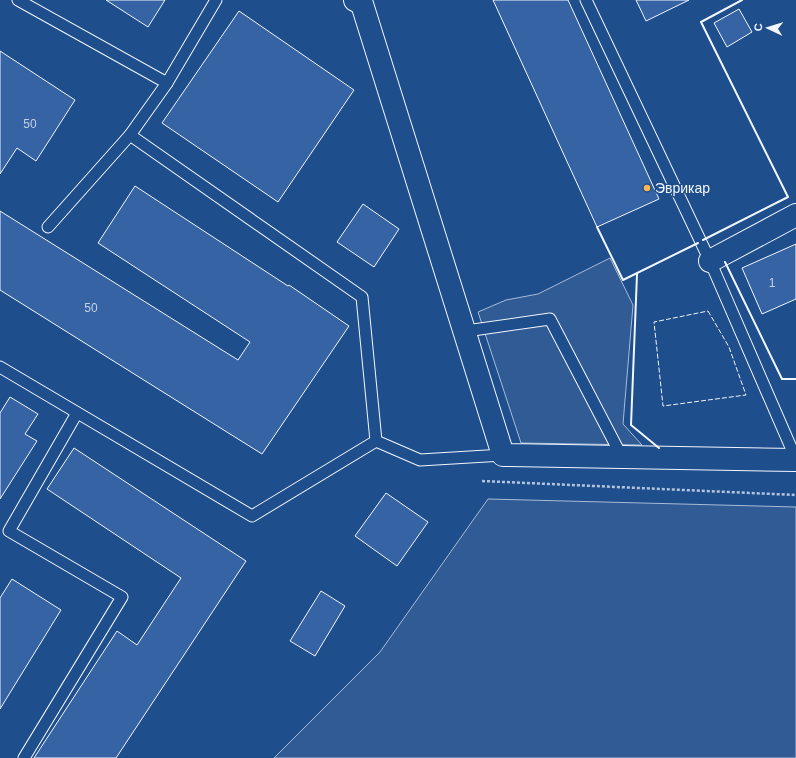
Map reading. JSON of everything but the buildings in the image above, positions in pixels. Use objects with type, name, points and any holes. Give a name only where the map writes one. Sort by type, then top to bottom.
[{"type":"street","points":[[355,0],[362,4],[466,331],[503,455],[796,459]]},
{"type":"street","points":[[710,261],[796,215]]},
{"type":"lane","points":[[18,0],[167,83]]},
{"type":"lane","points":[[48,227],[130,135],[167,83],[216,0]]},
{"type":"lane","points":[[586,0],[710,261],[796,459]]},
{"type":"lane","points":[[130,135],[362,297],[376,441]]},
{"type":"lane","points":[[466,331],[550,319],[622,457]]},
{"type":"lane","points":[[0,367],[252,516],[376,441]]},
{"type":"lane","points":[[24,758],[122,597],[9,531],[77,413]]},
{"type":"lane","points":[[376,441],[420,460],[503,455]]},
{"type":"path","points":[[482,481],[796,495]]},
{"type":"shaded area","points":[[610,258],[633,305],[623,424],[642,445],[521,443],[478,312],[506,300],[538,294]]},
{"type":"shaded area","points":[[488,499],[796,507],[796,758],[274,758],[380,652]]},
{"type":"fence","points":[[708,311],[729,347],[746,395],[663,406],[654,322],[708,311]]},
{"type":"wall","points":[[703,240],[788,197],[701,22],[742,0]]},
{"type":"wall","points":[[597,227],[623,280],[698,243]]},
{"type":"wall","points":[[725,262],[782,379],[796,379]]},
{"type":"wall","points":[[637,274],[631,425],[659,448]]},
{"type":"place","name":"Эврикар","points":[[647,188]]}]
